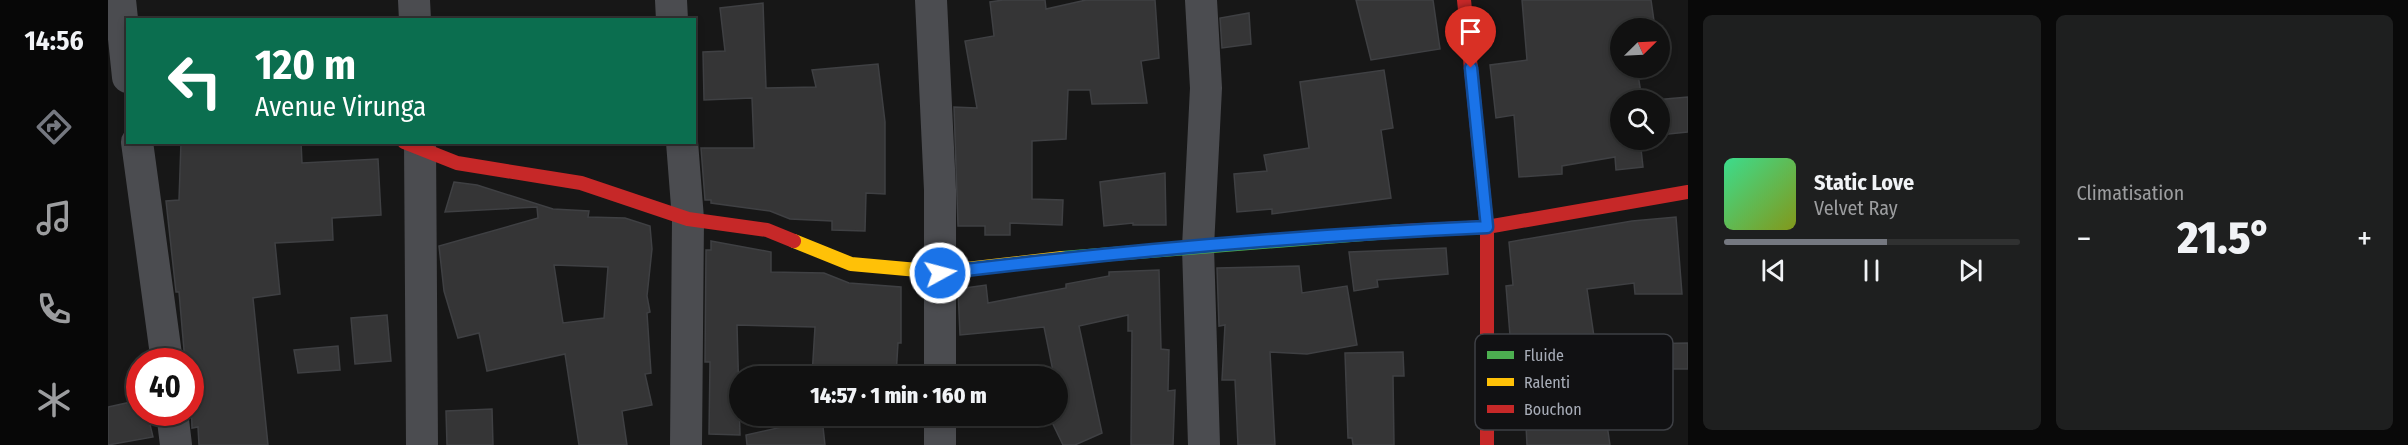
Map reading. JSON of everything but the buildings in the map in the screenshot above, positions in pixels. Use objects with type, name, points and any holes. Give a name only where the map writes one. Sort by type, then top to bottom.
[{"type":"street","points":[[120,0],[119,28],[126,66]]},
{"type":"street","points":[[414,0],[415,18]]},
{"type":"street","points":[[671,0],[672,18]]},
{"type":"street","points":[[931,0],[940,190],[940,366]]},
{"type":"street","points":[[1201,0],[1206,88],[1198,247],[1204,445]]},
{"type":"street","points":[[1464,0],[1487,227],[1487,334]]},
{"type":"street","points":[[137,144],[165,348]]},
{"type":"street","points":[[422,445],[415,144],[457,163],[581,183],[688,219],[767,230],[851,264],[940,273],[1058,258],[1353,233],[1487,227],[1688,192]]},
{"type":"street","points":[[682,144],[688,219],[686,445]]},
{"type":"street","points":[[174,426],[176,445]]},
{"type":"street","points":[[940,426],[940,445]]},
{"type":"traffic: fast","points":[[1062,258],[1402,231]]},
{"type":"traffic: slow","points":[[794,241],[851,264],[940,272],[1062,258]]},
{"type":"traffic: jam","points":[[1464,0],[1487,227],[1487,334]]},
{"type":"traffic: jam","points":[[409,144],[457,163],[581,183],[688,219],[767,230],[794,241]]},
{"type":"traffic: jam","points":[[1402,231],[1487,227],[1688,192]]},
{"type":"traffic: jam","points":[[1487,430],[1487,445]]},
{"type":"route","points":[[940,273],[1058,258],[1353,233],[1487,227],[1471,68]]}]
